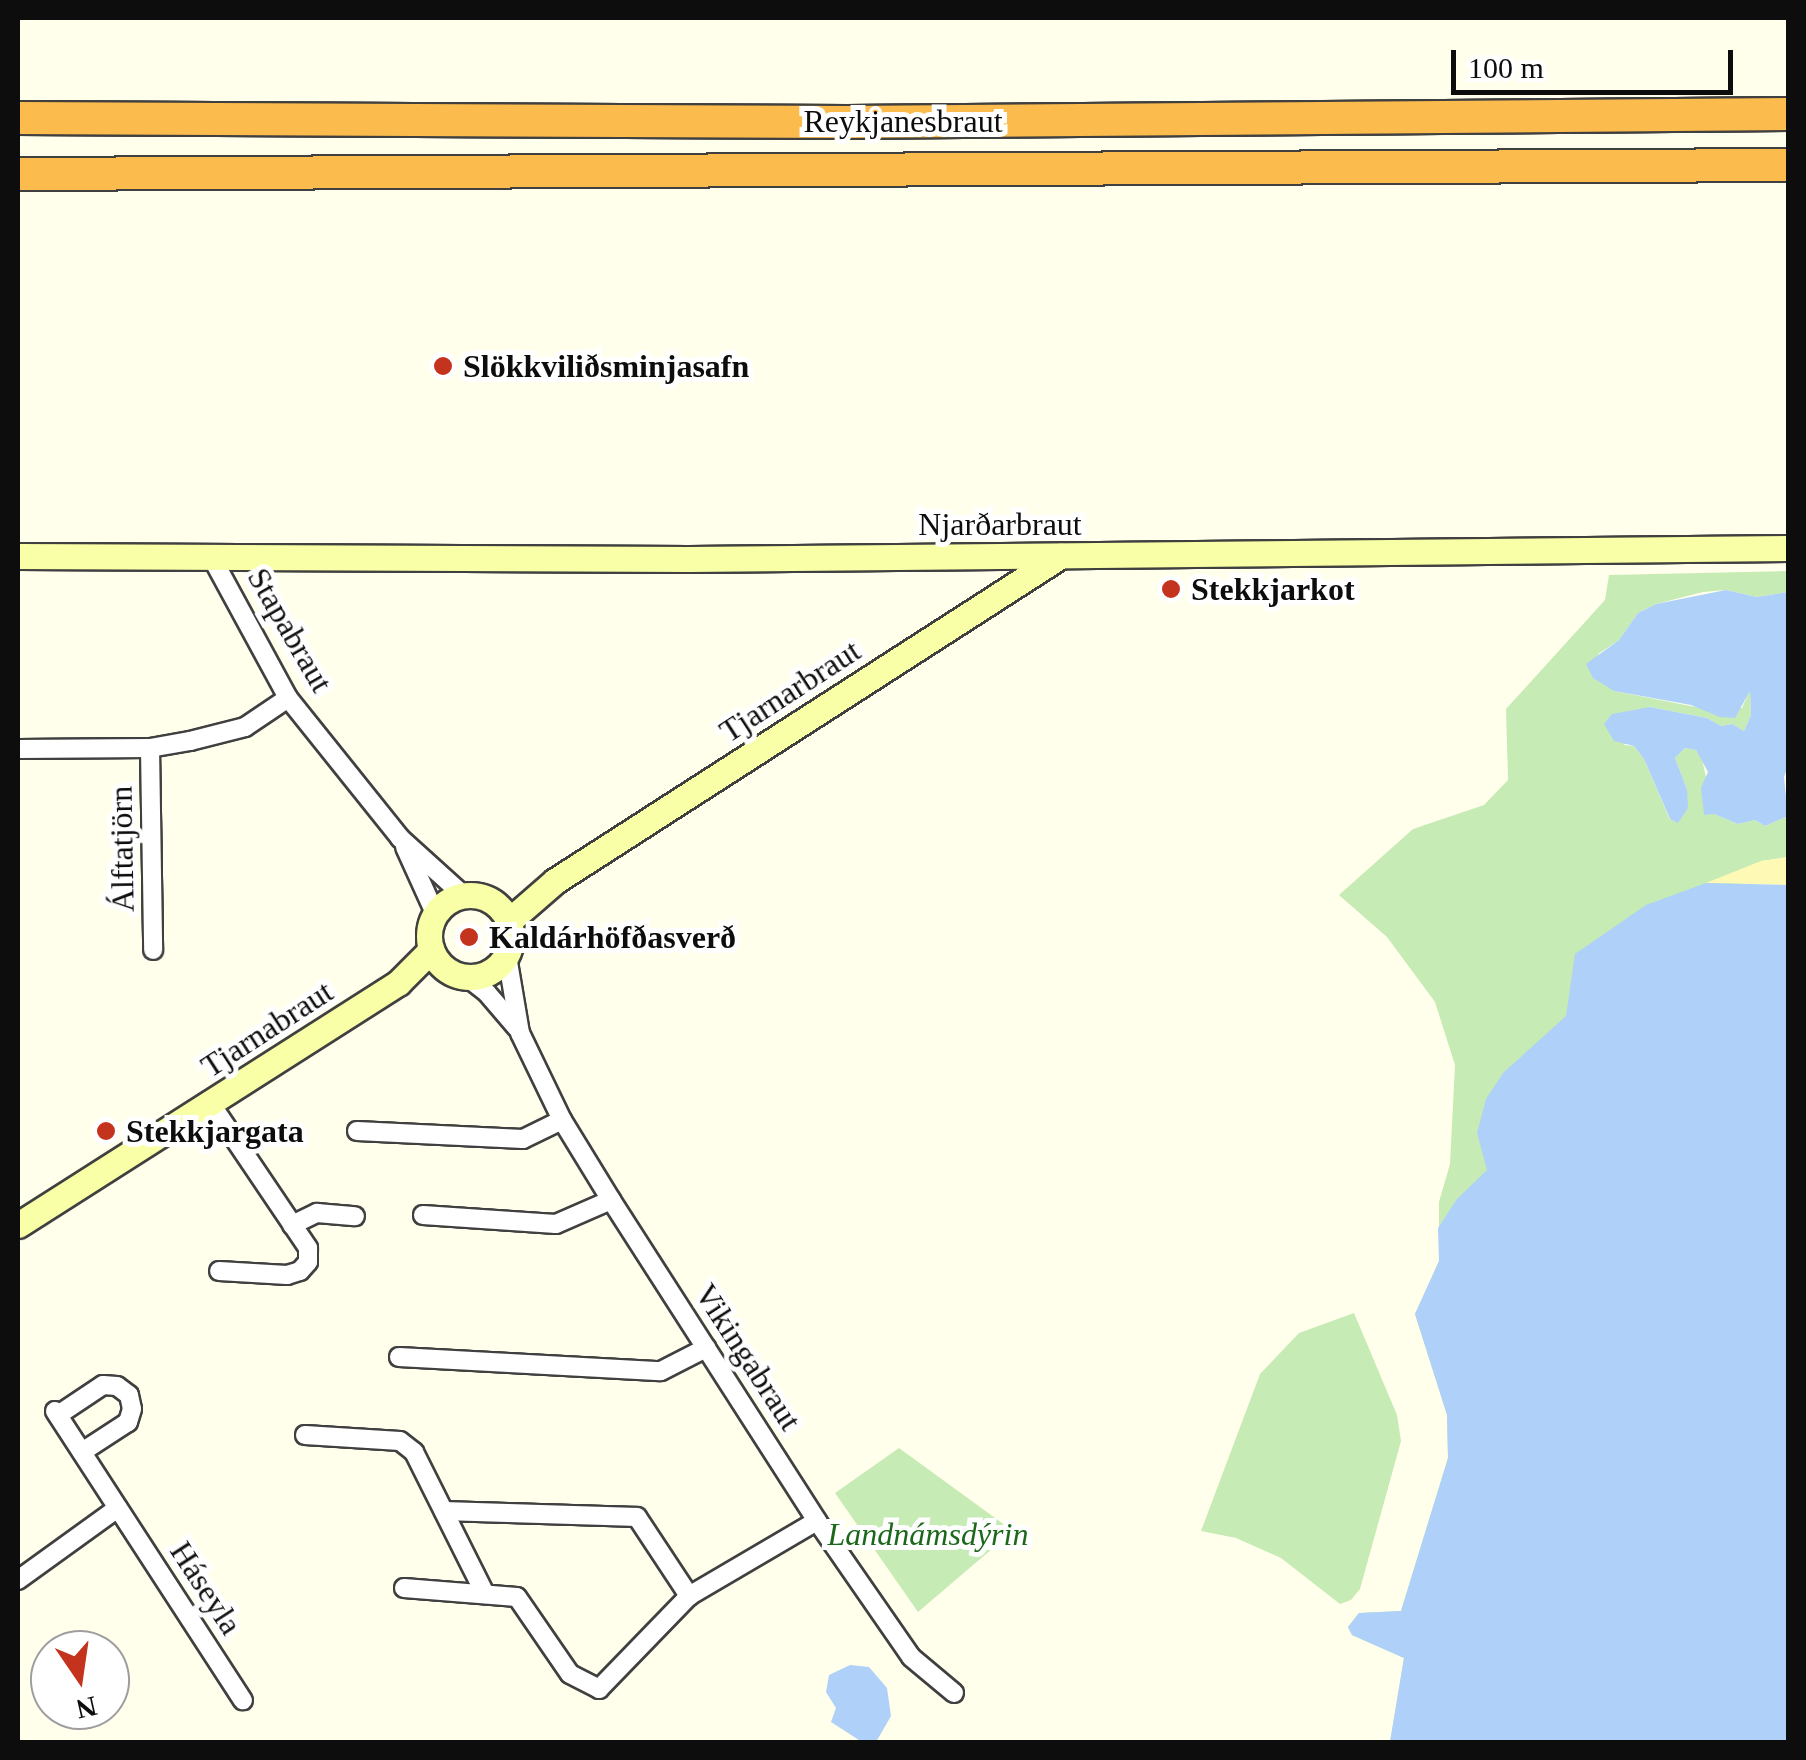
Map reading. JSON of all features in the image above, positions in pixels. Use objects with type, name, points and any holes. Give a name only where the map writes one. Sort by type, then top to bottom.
[{"type":"highway","name":"Reykjanesbraut","points":[[18,118],[867,122],[1788,114]]},
{"type":"highway","name":"Reykjanesbraut","points":[[18,174],[1788,165]]},
{"type":"street","name":"Njarðarbraut","points":[[211,556],[1060,556],[1788,548]]},
{"type":"street","name":"Stapabraut","points":[[18,556],[211,556],[288,698],[400,838],[463,896]]},
{"type":"street","name":"Tjarnarbraut","points":[[502,912],[1060,556]]},
{"type":"street","points":[[18,748],[150,748],[246,726],[288,698]]},
{"type":"street","name":"Álftatjörn","points":[[150,748],[153,950]]},
{"type":"street","name":"Stapabraut","points":[[400,838],[436,913]]},
{"type":"street","points":[[463,896],[502,912],[511,945],[507,956],[490,973],[448,966],[430,925],[436,913],[463,896]]},
{"type":"street","name":"Vikingabraut","points":[[507,956],[520,1033]]},
{"type":"street","name":"Vikingabraut","points":[[448,966],[488,993],[520,1033],[562,1120],[817,1521],[911,1657],[954,1693]]},
{"type":"street","name":"Tjarnabraut","points":[[20,1218],[211,1104],[398,982],[448,966]]},
{"type":"street","points":[[211,1104],[308,1248],[308,1262],[300,1272],[287,1275],[219,1271]]},
{"type":"street","points":[[357,1130],[523,1139],[562,1120]]},
{"type":"street","points":[[423,1216],[556,1224],[611,1200]]},
{"type":"street","points":[[292,1226],[317,1214],[354,1216]]},
{"type":"street","points":[[398,1357],[661,1371],[706,1348]]},
{"type":"street","name":"Háseyla","points":[[82,1452],[128,1422],[132,1408],[129,1395],[118,1386],[103,1385],[56,1413],[243,1700]]},
{"type":"street","points":[[305,1435],[400,1441],[414,1452],[485,1594]]},
{"type":"street","points":[[18,1580],[118,1508]]},
{"type":"street","points":[[444,1511],[637,1517],[689,1596]]},
{"type":"street","points":[[404,1588],[517,1597],[570,1674],[599,1689],[689,1596],[817,1521]]},
{"type":"green space","points":[[1788,571],[1788,592],[1757,597],[1726,590],[1703,592],[1656,604],[1638,613],[1619,640],[1598,654],[1614,691],[1711,710],[1742,708],[1750,690],[1751,715],[1744,731],[1732,724],[1721,726],[1707,718],[1650,707],[1624,745],[1634,746],[1644,759],[1670,820],[1687,789],[1675,758],[1685,748],[1696,750],[1702,759],[1714,814],[1738,824],[1755,820],[1765,826],[1788,816],[1788,857],[1761,861],[1754,886],[1788,885],[1788,1742],[1390,1742],[1404,1658],[1352,1635],[1348,1627],[1359,1613],[1401,1611],[1448,1458],[1447,1415],[1415,1314],[1439,1261],[1439,1202],[1450,1164],[1455,1065],[1435,1002],[1387,937],[1339,895],[1413,829],[1484,805],[1508,780],[1506,709],[1605,600],[1609,575]]},
{"type":"green space","points":[[1354,1313],[1397,1415],[1401,1441],[1360,1589],[1351,1600],[1340,1604],[1281,1558],[1236,1538],[1201,1531],[1260,1374],[1299,1333]]},
{"type":"green space","name":"Landnámsdýrin","points":[[899,1448],[1013,1531],[918,1612],[835,1493]]},
{"type":"sand","points":[[1788,857],[1788,885],[1706,883],[1761,861]]},
{"type":"water","points":[[1726,590],[1757,597],[1788,592],[1788,767],[1784,777],[1788,816],[1765,826],[1755,820],[1738,824],[1714,814],[1704,815],[1701,788],[1708,772],[1696,750],[1685,748],[1675,758],[1687,789],[1688,808],[1678,823],[1670,819],[1644,759],[1634,746],[1614,741],[1604,724],[1612,714],[1650,707],[1707,718],[1721,726],[1732,724],[1744,731],[1751,715],[1750,691],[1735,718],[1720,717],[1691,705],[1614,691],[1593,678],[1586,664],[1619,640],[1638,613],[1656,604]]},
{"type":"water","points":[[1706,883],[1788,885],[1788,1742],[1390,1742],[1404,1658],[1352,1635],[1348,1627],[1359,1613],[1401,1611],[1448,1458],[1447,1415],[1415,1314],[1439,1261],[1438,1228],[1457,1199],[1487,1170],[1477,1133],[1486,1099],[1503,1073],[1566,1016],[1575,954],[1646,905]]},
{"type":"water","points":[[850,1665],[869,1667],[887,1688],[891,1716],[876,1742],[862,1742],[831,1722],[836,1708],[826,1692],[829,1675]]},
{"type":"place","name":"Slökkviliðsminjasafn","points":[[443,366]]},
{"type":"place","name":"Stekkjarkot","points":[[1171,589]]},
{"type":"place","name":"Kaldárhöfðasverð","points":[[469,937]]},
{"type":"place","name":"Stekkjargata","points":[[106,1131]]}]
